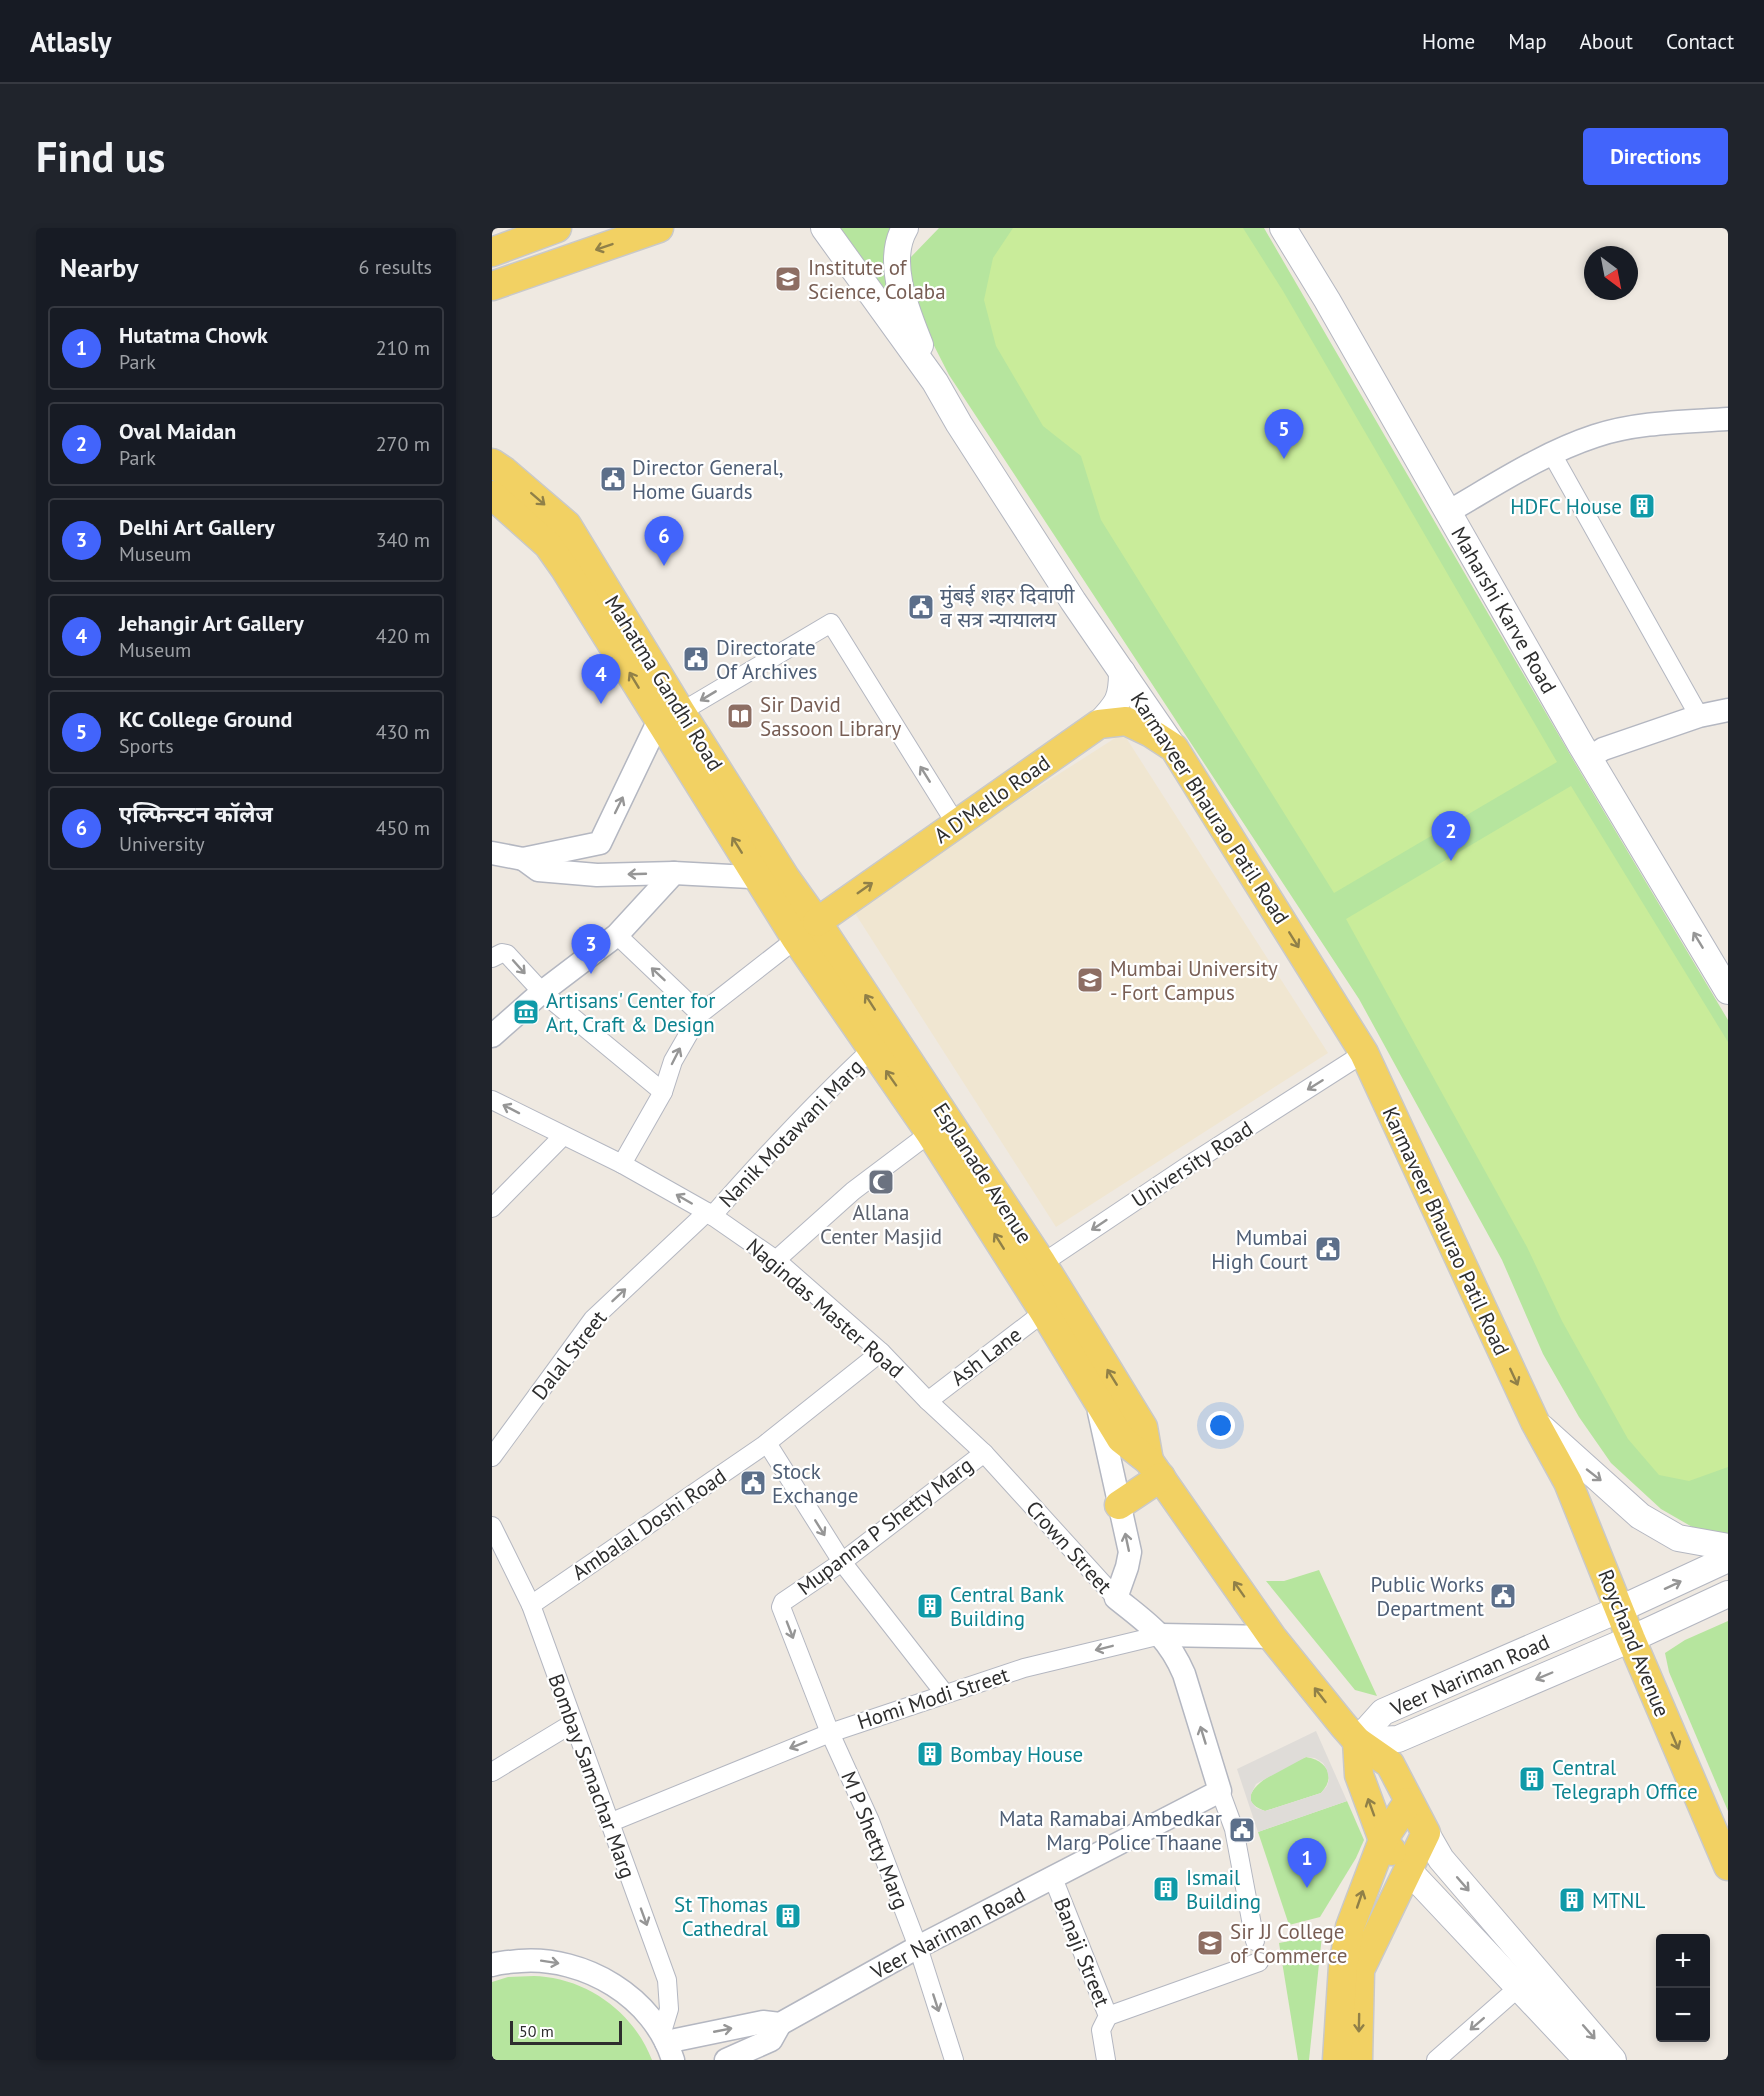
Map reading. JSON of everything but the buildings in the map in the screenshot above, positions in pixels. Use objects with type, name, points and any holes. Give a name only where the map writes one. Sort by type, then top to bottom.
[{"type":"main road","points":[[492,252],[557,228]]},
{"type":"main road","points":[[492,286],[659,228]]},
{"type":"main road","name":"Karmaveer Bhaurao Patil Road","points":[[824,228],[935,382],[965,434],[1073,601],[1174,748],[1364,1053],[1535,1422]]},
{"type":"main road","points":[[905,228],[900,236],[897,274],[909,316],[935,382]]},
{"type":"main road","name":"Maharshi Karve Road","points":[[1283,228],[1454,508],[1596,753],[1728,991]]},
{"type":"main road","name":"Maharshi Karve Road","points":[[1301,228],[1454,508]]},
{"type":"main road","name":"Mahatma Gandhi Road","points":[[492,463],[567,525],[670,716],[780,891],[806,938]]},
{"type":"main road","points":[[492,495],[548,545],[606,633],[670,716]]},
{"type":"main road","points":[[1099,724],[1118,705],[1122,672]]},
{"type":"main road","points":[[1099,724],[1126,721],[1174,748]]},
{"type":"main road","name":"A D'Mello Road","points":[[806,938],[956,824],[1099,724]]},
{"type":"main road","name":"Maharshi Karve Road","points":[[1596,753],[1728,956]]},
{"type":"main road","points":[[806,938],[871,1050],[1032,1271],[1044,1312],[1075,1340],[1096,1399],[1121,1438],[1155,1469],[1272,1637],[1357,1741],[1390,1764],[1408,1802],[1441,1859],[1613,2060]]},
{"type":"main road","name":"Esplanade Avenue","points":[[806,938],[1032,1271],[1075,1340],[1143,1427],[1155,1469]]},
{"type":"main road","points":[[1535,1422],[1640,1516],[1678,1538],[1728,1547]]},
{"type":"main road","name":"Roychand Avenue","points":[[1535,1422],[1568,1482],[1631,1638],[1728,1866]]},
{"type":"main road","points":[[1119,1505],[1155,1469]]},
{"type":"main road","name":"Veer Nariman Road","points":[[1357,1741],[1383,1712],[1620,1609],[1728,1559]]},
{"type":"main road","name":"Veer Nariman Road","points":[[1357,1741],[1398,1739],[1728,1594]]},
{"type":"main road","points":[[1357,1741],[1359,1775],[1383,1840],[1409,1871],[1587,2060]]},
{"type":"main road","points":[[1337,2060],[1342,1966],[1350,1927],[1383,1840],[1408,1802]]},
{"type":"main road","points":[[1358,2060],[1360,1970],[1379,1926],[1427,1835]]},
{"type":"street","points":[[1454,508],[1552,454],[1596,435],[1648,425],[1728,420]]},
{"type":"street","points":[[1552,454],[1699,716]]},
{"type":"street","points":[[597,875],[600,843],[670,716],[831,623],[956,824]]},
{"type":"street","points":[[1596,753],[1699,716],[1728,710]]},
{"type":"street","points":[[492,853],[523,859],[600,843]]},
{"type":"street","points":[[523,859],[538,870],[597,875],[674,873],[780,891]]},
{"type":"street","points":[[492,1036],[542,992],[617,935],[674,873]]},
{"type":"street","points":[[617,935],[700,1014]]},
{"type":"street","points":[[622,1164],[663,1092],[673,1061],[700,1014],[806,938]]},
{"type":"street","points":[[492,958],[502,953],[507,954],[542,992],[663,1092]]},
{"type":"street","name":"Nanik Motawani Marg","points":[[709,1214],[824,1094],[871,1050]]},
{"type":"street","name":"University Road","points":[[1032,1271],[1189,1165],[1364,1053]]},
{"type":"street","name":"Nagindas Master Road","points":[[492,1100],[622,1164],[709,1214],[776,1260],[881,1352],[928,1401],[984,1453]]},
{"type":"street","points":[[776,1260],[853,1191],[930,1133]]},
{"type":"street","points":[[492,1208],[563,1136]]},
{"type":"street","name":"Dalal Street","points":[[492,1456],[593,1319],[709,1214]]},
{"type":"street","name":"Ash Lane","points":[[928,1401],[1044,1312]]},
{"type":"street","name":"Ambalal Doshi Road","points":[[531,1605],[767,1443],[881,1352]]},
{"type":"street","points":[[1096,1399],[1130,1552],[1116,1598]]},
{"type":"street","points":[[767,1443],[842,1562],[945,1694]]},
{"type":"street","name":"Mupanna P Shetty Marg","points":[[830,1732],[781,1607],[783,1602],[842,1562],[984,1453]]},
{"type":"street","name":"Crown Street","points":[[984,1453],[1116,1598],[1161,1635]]},
{"type":"street","name":"Bombay Samachar Marg","points":[[492,1526],[531,1605],[667,1980],[669,2009],[667,2045]]},
{"type":"street","points":[[1161,1635],[1177,1658],[1184,1674],[1234,1829],[1255,1941]]},
{"type":"street","name":"Homi Modi Street","points":[[609,1823],[830,1732],[1024,1668],[1161,1635],[1272,1637]]},
{"type":"street","points":[[492,1772],[573,1723]]},
{"type":"street","name":"M P Shetty Marg","points":[[830,1732],[870,1821],[918,1947],[954,2060]]},
{"type":"street","name":"Veer Nariman Road","points":[[667,2045],[763,2022],[780,2024],[918,1947],[1220,1791]]},
{"type":"street","name":"Banaji Street","points":[[1053,1878],[1108,2016],[1101,2030],[1106,2060]]},
{"type":"street","points":[[492,1965],[535,1960],[572,1966],[607,1980],[638,2003],[667,2045]]},
{"type":"street","points":[[1108,2016],[1259,1962]]},
{"type":"street","points":[[1436,2060],[1519,1987]]},
{"type":"street","points":[[726,2060],[771,2040],[780,2024]]},
{"type":"shaded area","name":"Mumbai University - Fort Campus","points":[[1123,733],[1328,1053],[1056,1227],[851,907]]},
{"type":"shaded area","points":[[1316,1731],[1347,1801],[1258,1832],[1237,1769]],"holes":[[[1306,1757],[1315,1758],[1323,1763],[1329,1779],[1321,1793],[1265,1811],[1256,1808],[1251,1801],[1251,1794],[1256,1784]]]},
{"type":"green space","points":[[837,228],[890,228],[899,308],[895,310]]},
{"type":"green space","points":[[939,228],[1264,228],[1575,763],[1728,1020],[1728,1536],[1694,1528],[1661,1509],[1611,1463],[1579,1417],[1543,1354],[1502,1260],[1359,999],[949,375],[926,330],[911,293],[910,258]]},
{"type":"green space","points":[[1013,228],[1243,228],[1283,291],[1557,762],[1334,893],[1101,520],[1081,456],[1043,426],[996,346],[984,300],[993,258]]},
{"type":"green space","points":[[1571,786],[1728,1042],[1728,1467],[1689,1481],[1659,1475],[1628,1439],[1562,1321],[1527,1247],[1346,919]]},
{"type":"green space","points":[[1319,1570],[1377,1696],[1355,1690],[1266,1581],[1284,1581]]},
{"type":"green space","points":[[1728,1621],[1728,1811],[1669,1672],[1665,1653],[1685,1640]]},
{"type":"green space","points":[[1306,1757],[1324,1765],[1327,1770],[1328,1781],[1321,1793],[1265,1811],[1253,1805],[1250,1797],[1254,1789],[1274,1773]]},
{"type":"green space","points":[[1347,1801],[1364,1840],[1356,1858],[1320,1917],[1289,1925],[1258,1832]]},
{"type":"green space","points":[[1322,1935],[1309,2060],[1298,2060],[1279,1943]]},
{"type":"green space","points":[[532,1976],[564,1980],[596,1994],[624,2016],[645,2044],[652,2060],[492,2060],[492,1982],[508,1977]]},
{"type":"place","name":"Institute of Science, Colaba","points":[[788,279]]},
{"type":"place","name":"KC College Ground","points":[[1284,459]]},
{"type":"place","name":"Director General, Home Guards","points":[[613,479]]},
{"type":"place","name":"HDFC House","points":[[1642,506]]},
{"type":"place","name":"एल्फिन्स्टन कॉलेज","points":[[664,566]]},
{"type":"place","name":"मुंबई शहर दिवाणी व सत्र न्यायालय","points":[[921,607]]},
{"type":"place","name":"Directorate Of Archives","points":[[696,659]]},
{"type":"place","name":"Jehangir Art Gallery","points":[[601,704]]},
{"type":"place","name":"Sir David Sassoon Library","points":[[740,716]]},
{"type":"place","name":"Oval Maidan","points":[[1451,861]]},
{"type":"place","name":"Delhi Art Gallery","points":[[591,974]]},
{"type":"place","name":"Mumbai University - Fort Campus","points":[[1090,980]]},
{"type":"place","name":"Artisans' Center for Art, Craft & Design","points":[[526,1012]]},
{"type":"place","name":"Allana Center Masjid","points":[[881,1182]]},
{"type":"place","name":"Mumbai High Court","points":[[1328,1249]]},
{"type":"place","name":"Stock Exchange","points":[[753,1483]]},
{"type":"place","name":"Public Works Department","points":[[1503,1596]]},
{"type":"place","name":"Central Bank Building","points":[[930,1606]]},
{"type":"place","name":"Bombay House","points":[[930,1754]]},
{"type":"place","name":"Central Telegraph Office","points":[[1532,1779]]},
{"type":"place","name":"Mata Ramabai Ambedkar Marg Police Thaane","points":[[1242,1830]]},
{"type":"place","name":"Hutatma Chowk","points":[[1307,1888]]},
{"type":"place","name":"Ismail Building","points":[[1166,1889]]},
{"type":"place","name":"MTNL","points":[[1572,1900]]},
{"type":"place","name":"St Thomas Cathedral","points":[[788,1916]]},
{"type":"place","name":"Sir JJ College of Commerce","points":[[1210,1943]]}]
